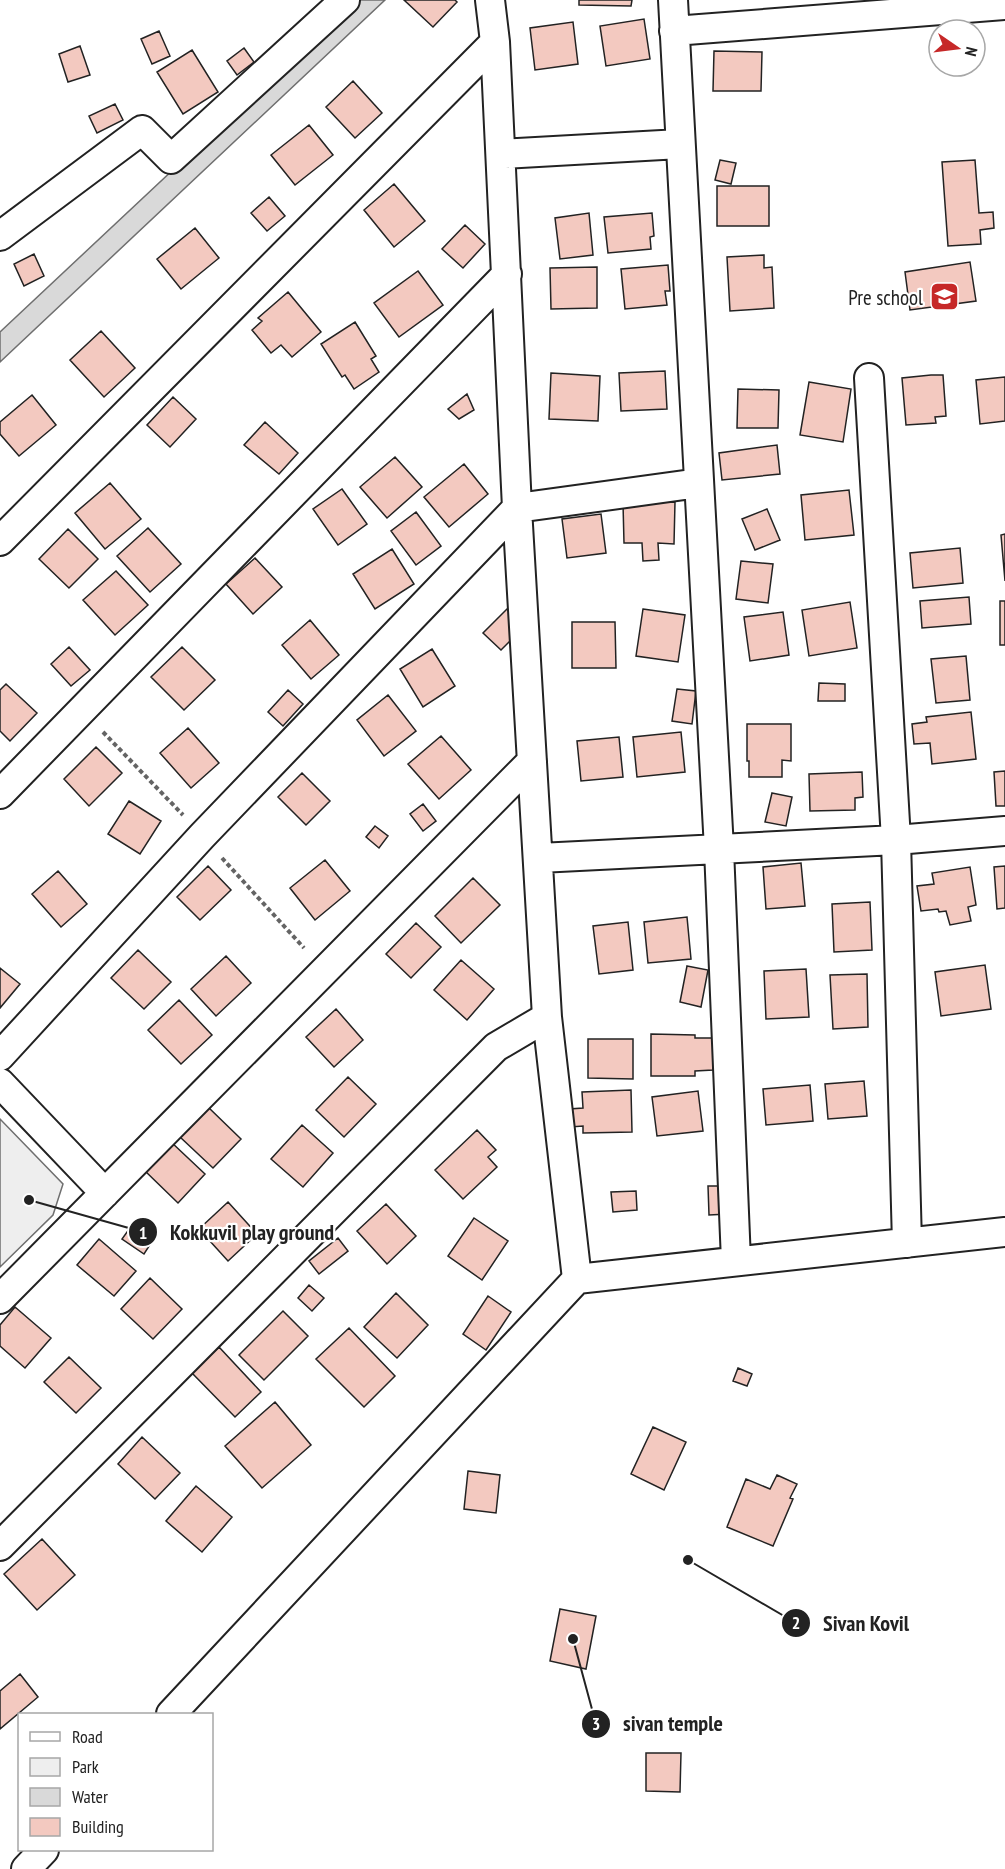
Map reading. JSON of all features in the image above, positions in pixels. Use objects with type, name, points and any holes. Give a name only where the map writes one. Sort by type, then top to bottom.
[{"type":"street","points":[[0,236],[142,130],[171,159],[345,0]]},
{"type":"street","points":[[490,0],[495,42],[518,508],[547,1017],[577,1279]]},
{"type":"street","points":[[673,0],[719,849],[736,1261]]},
{"type":"street","points":[[674,31],[849,9],[1005,5]]},
{"type":"street","points":[[0,541],[495,42]]},
{"type":"street","points":[[501,154],[680,144]]},
{"type":"street","points":[[0,794],[507,274]]},
{"type":"street","points":[[869,378],[896,840],[907,1243]]},
{"type":"street","points":[[0,1056],[202,836],[518,508],[699,483]]},
{"type":"street","points":[[0,1299],[532,761]]},
{"type":"street","points":[[539,858],[896,840],[1005,831]]},
{"type":"street","points":[[0,1546],[496,1047],[547,1017]]},
{"type":"street","points":[[0,1083],[105,1193]]},
{"type":"street","points":[[172,1713],[577,1279],[1005,1232]]},
{"type":"street","points":[[26,1869],[44,1851]]},
{"type":"green space","points":[[0,1119],[63,1184],[53,1215],[0,1267]]},
{"type":"water","points":[[354,0],[385,0],[0,362],[0,332]]},
{"type":"building","points":[[404,0],[455,0],[457,2],[433,27]]},
{"type":"building","points":[[579,0],[632,0],[631,6],[579,5]]},
{"type":"building","points":[[644,19],[650,59],[606,66],[600,26]]},
{"type":"building","points":[[573,22],[578,64],[535,70],[530,28]]},
{"type":"building","points":[[159,31],[170,56],[152,64],[141,39]]},
{"type":"building","points":[[80,46],[90,75],[68,82],[59,54]]},
{"type":"building","points":[[244,48],[254,62],[237,75],[227,61]]},
{"type":"building","points":[[192,50],[218,92],[183,114],[157,72]]},
{"type":"building","points":[[714,51],[762,52],[761,91],[713,91]]},
{"type":"building","points":[[353,81],[382,113],[355,138],[326,107]]},
{"type":"building","points":[[115,104],[123,120],[97,133],[89,116]]},
{"type":"building","points":[[309,125],[333,155],[295,185],[271,155]]},
{"type":"building","points":[[720,160],[736,163],[731,184],[715,180]]},
{"type":"building","points":[[975,160],[979,213],[993,212],[994,228],[980,230],[981,244],[948,246],[942,162]]},
{"type":"building","points":[[394,184],[425,221],[394,247],[364,210]]},
{"type":"building","points":[[717,186],[769,186],[769,226],[717,226]]},
{"type":"building","points":[[269,197],[285,216],[267,231],[251,213]]},
{"type":"building","points":[[589,213],[593,255],[560,259],[555,218]]},
{"type":"building","points":[[652,213],[654,236],[650,237],[651,249],[608,253],[604,217]]},
{"type":"building","points":[[465,225],[485,244],[463,268],[442,249]]},
{"type":"building","points":[[195,228],[219,258],[181,289],[157,259]]},
{"type":"building","points":[[34,254],[44,276],[24,286],[14,264]]},
{"type":"building","points":[[764,255],[764,268],[772,267],[774,308],[730,311],[727,257]]},
{"type":"building","points":[[970,262],[976,301],[910,310],[905,272]]},
{"type":"building","points":[[668,265],[670,291],[665,291],[667,305],[625,309],[621,269]]},
{"type":"building","points":[[597,267],[597,308],[551,309],[550,268]]},
{"type":"building","points":[[418,271],[443,305],[399,337],[374,303]]},
{"type":"building","points":[[288,292],[321,332],[292,357],[281,345],[271,353],[252,330],[262,321],[258,318]]},
{"type":"building","points":[[355,322],[376,356],[371,359],[379,372],[354,389],[345,375],[342,377],[321,344]]},
{"type":"building","points":[[101,331],[135,368],[104,397],[70,360]]},
{"type":"building","points":[[665,371],[667,409],[621,411],[619,373]]},
{"type":"building","points":[[551,373],[600,376],[598,421],[549,419]]},
{"type":"building","points":[[943,375],[946,416],[935,417],[936,423],[906,425],[902,378]]},
{"type":"building","points":[[1005,377],[1005,421],[980,424],[976,380]]},
{"type":"building","points":[[809,382],[851,389],[843,442],[800,435]]},
{"type":"building","points":[[738,389],[779,390],[778,428],[737,428]]},
{"type":"building","points":[[467,394],[474,410],[459,419],[448,409]]},
{"type":"building","points":[[32,395],[56,425],[19,456],[0,434],[0,422]]},
{"type":"building","points":[[173,397],[196,419],[170,447],[147,425]]},
{"type":"building","points":[[265,422],[298,453],[279,474],[244,445]]},
{"type":"building","points":[[777,445],[780,474],[722,480],[719,453]]},
{"type":"building","points":[[395,457],[422,487],[387,518],[360,487]]},
{"type":"building","points":[[464,464],[488,494],[449,527],[424,497]]},
{"type":"building","points":[[110,483],[141,519],[105,549],[75,513]]},
{"type":"building","points":[[342,489],[367,524],[338,545],[313,509]]},
{"type":"building","points":[[849,490],[854,535],[805,540],[801,495]]},
{"type":"building","points":[[675,502],[674,544],[658,543],[659,560],[643,561],[642,543],[624,543],[623,503]]},
{"type":"building","points":[[767,509],[780,540],[755,550],[742,519]]},
{"type":"building","points":[[416,512],[441,546],[416,565],[391,531]]},
{"type":"building","points":[[601,514],[606,553],[567,558],[562,519]]},
{"type":"building","points":[[148,528],[181,564],[150,592],[117,556]]},
{"type":"building","points":[[68,529],[98,559],[69,588],[39,559]]},
{"type":"building","points":[[1005,534],[1005,581],[1001,535]]},
{"type":"building","points":[[960,548],[963,583],[913,588],[910,553]]},
{"type":"building","points":[[392,549],[414,584],[375,609],[353,574]]},
{"type":"building","points":[[255,558],[282,587],[253,614],[226,584]]},
{"type":"building","points":[[741,561],[773,564],[768,603],[736,599]]},
{"type":"building","points":[[116,571],[148,605],[115,635],[83,600]]},
{"type":"building","points":[[969,597],[971,624],[922,628],[920,601]]},
{"type":"building","points":[[1000,601],[1005,601],[1005,645],[1000,645]]},
{"type":"building","points":[[850,602],[857,648],[809,656],[802,610]]},
{"type":"building","points":[[511,605],[528,623],[501,650],[483,633]]},
{"type":"building","points":[[643,609],[685,615],[678,662],[636,656]]},
{"type":"building","points":[[783,612],[789,655],[750,661],[744,617]]},
{"type":"building","points":[[310,620],[339,655],[311,679],[282,645]]},
{"type":"building","points":[[572,622],[615,622],[616,668],[572,668]]},
{"type":"building","points":[[69,647],[90,670],[71,686],[51,664]]},
{"type":"building","points":[[182,647],[215,680],[184,710],[151,677]]},
{"type":"building","points":[[432,649],[455,686],[423,707],[400,669]]},
{"type":"building","points":[[966,656],[970,700],[936,703],[931,659]]},
{"type":"building","points":[[819,683],[845,684],[845,701],[818,701]]},
{"type":"building","points":[[6,684],[37,713],[10,741],[0,731],[0,690]]},
{"type":"building","points":[[677,689],[696,691],[692,724],[672,721]]},
{"type":"building","points":[[288,690],[303,704],[283,726],[268,712]]},
{"type":"building","points":[[388,695],[416,731],[384,756],[357,720]]},
{"type":"building","points":[[971,712],[976,759],[932,764],[930,743],[914,744],[912,724],[927,722],[926,717]]},
{"type":"building","points":[[747,724],[791,724],[791,761],[782,760],[782,777],[749,777]]},
{"type":"building","points":[[188,728],[219,763],[191,788],[160,753]]},
{"type":"building","points":[[681,732],[685,772],[637,777],[633,737]]},
{"type":"building","points":[[441,736],[471,770],[439,799],[408,764]]},
{"type":"building","points":[[619,737],[623,777],[581,781],[577,741]]},
{"type":"building","points":[[96,747],[122,773],[89,806],[64,779]]},
{"type":"building","points":[[1005,771],[1005,806],[996,806],[994,772]]},
{"type":"building","points":[[862,772],[863,797],[855,798],[855,810],[810,811],[809,774]]},
{"type":"building","points":[[302,773],[330,801],[306,825],[278,797]]},
{"type":"building","points":[[772,793],[792,797],[786,826],[765,822]]},
{"type":"building","points":[[129,801],[161,821],[140,854],[108,834]]},
{"type":"building","points":[[423,804],[436,821],[423,831],[410,814]]},
{"type":"building","points":[[375,826],[388,836],[379,848],[366,837]]},
{"type":"building","points":[[325,860],[350,891],[315,920],[290,888]]},
{"type":"building","points":[[801,863],[805,906],[766,909],[763,867]]},
{"type":"building","points":[[208,866],[231,890],[200,920],[177,897]]},
{"type":"building","points":[[1005,866],[1005,908],[997,909],[994,867]]},
{"type":"building","points":[[970,867],[976,905],[968,907],[971,921],[950,925],[946,911],[939,912],[938,909],[921,911],[917,886],[934,884],[932,873]]},
{"type":"building","points":[[58,871],[87,904],[61,927],[32,894]]},
{"type":"building","points":[[473,878],[500,905],[461,943],[435,916]]},
{"type":"building","points":[[870,902],[872,950],[834,952],[832,904]]},
{"type":"building","points":[[687,917],[691,959],[648,963],[644,922]]},
{"type":"building","points":[[628,922],[633,970],[599,974],[593,926]]},
{"type":"building","points":[[416,923],[441,947],[411,978],[386,954]]},
{"type":"building","points":[[138,950],[171,982],[144,1009],[111,978]]},
{"type":"building","points":[[226,956],[251,983],[216,1016],[191,989]]},
{"type":"building","points":[[461,960],[494,989],[467,1020],[434,990]]},
{"type":"building","points":[[985,965],[991,1009],[941,1016],[935,972]]},
{"type":"building","points":[[687,966],[708,970],[701,1007],[680,1002]]},
{"type":"building","points":[[0,968],[20,984],[0,1008]]},
{"type":"building","points":[[806,969],[809,1017],[766,1019],[764,971]]},
{"type":"building","points":[[867,974],[868,1027],[833,1029],[830,975]]},
{"type":"building","points":[[179,1000],[212,1035],[181,1064],[148,1030]]},
{"type":"building","points":[[336,1009],[363,1040],[334,1067],[306,1037]]},
{"type":"building","points":[[651,1034],[695,1035],[695,1038],[713,1038],[713,1070],[695,1071],[695,1076],[651,1076]]},
{"type":"building","points":[[588,1039],[633,1039],[633,1079],[588,1078]]},
{"type":"building","points":[[348,1077],[376,1104],[344,1137],[316,1110]]},
{"type":"building","points":[[864,1081],[867,1116],[828,1119],[825,1084]]},
{"type":"building","points":[[810,1085],[813,1121],[766,1125],[763,1089]]},
{"type":"building","points":[[631,1090],[632,1132],[583,1133],[583,1126],[570,1127],[569,1109],[583,1108],[582,1092]]},
{"type":"building","points":[[698,1091],[703,1131],[657,1136],[652,1097]]},
{"type":"building","points":[[208,1107],[241,1139],[213,1168],[180,1137]]},
{"type":"building","points":[[302,1125],[333,1153],[303,1187],[271,1159]]},
{"type":"building","points":[[477,1130],[496,1150],[488,1157],[497,1167],[463,1199],[435,1170]]},
{"type":"building","points":[[170,1141],[205,1174],[178,1203],[143,1169]]},
{"type":"building","points":[[708,1186],[727,1186],[728,1214],[709,1215]]},
{"type":"building","points":[[636,1191],[637,1210],[613,1212],[611,1192]]},
{"type":"building","points":[[228,1202],[257,1234],[228,1261],[199,1229]]},
{"type":"building","points":[[386,1204],[416,1236],[387,1264],[357,1231]]},
{"type":"building","points":[[474,1218],[508,1241],[482,1280],[448,1256]]},
{"type":"building","points":[[132,1225],[153,1240],[144,1254],[122,1239]]},
{"type":"building","points":[[338,1238],[348,1251],[319,1274],[309,1261]]},
{"type":"building","points":[[99,1239],[136,1271],[114,1296],[77,1265]]},
{"type":"building","points":[[150,1278],[182,1309],[153,1339],[121,1309]]},
{"type":"building","points":[[309,1285],[324,1298],[312,1311],[298,1298]]},
{"type":"building","points":[[396,1293],[428,1325],[397,1358],[364,1327]]},
{"type":"building","points":[[488,1296],[511,1312],[486,1350],[463,1334]]},
{"type":"building","points":[[15,1307],[51,1338],[25,1368],[0,1346],[0,1325]]},
{"type":"building","points":[[283,1311],[308,1336],[264,1380],[239,1355]]},
{"type":"building","points":[[349,1328],[395,1376],[364,1407],[316,1359]]},
{"type":"building","points":[[219,1347],[261,1392],[235,1417],[192,1373]]},
{"type":"building","points":[[69,1357],[101,1388],[76,1413],[44,1382]]},
{"type":"building","points":[[738,1368],[752,1374],[747,1386],[733,1381]]},
{"type":"building","points":[[275,1402],[311,1445],[262,1488],[225,1446]]},
{"type":"building","points":[[653,1427],[686,1442],[664,1490],[631,1474]]},
{"type":"building","points":[[142,1437],[180,1473],[155,1499],[118,1464]]},
{"type":"building","points":[[468,1471],[500,1475],[496,1513],[464,1509]]},
{"type":"building","points":[[777,1475],[797,1484],[773,1546],[727,1527],[746,1479],[770,1489]]},
{"type":"building","points":[[196,1486],[232,1517],[202,1552],[166,1521]]},
{"type":"building","points":[[42,1539],[75,1575],[37,1610],[4,1574]]},
{"type":"building","points":[[560,1609],[596,1616],[586,1669],[550,1661]]},
{"type":"building","points":[[20,1674],[38,1697],[0,1729],[0,1691]]},
{"type":"building","points":[[646,1753],[681,1753],[680,1792],[646,1791]]},
{"type":"place","name":"Pre school","points":[[944,297]]},
{"type":"place","name":"Kokkuvil play ground","points":[[29,1200]]},
{"type":"place","name":"Sivan Kovil","points":[[688,1560]]},
{"type":"place","name":"sivan temple","points":[[573,1639]]}]
